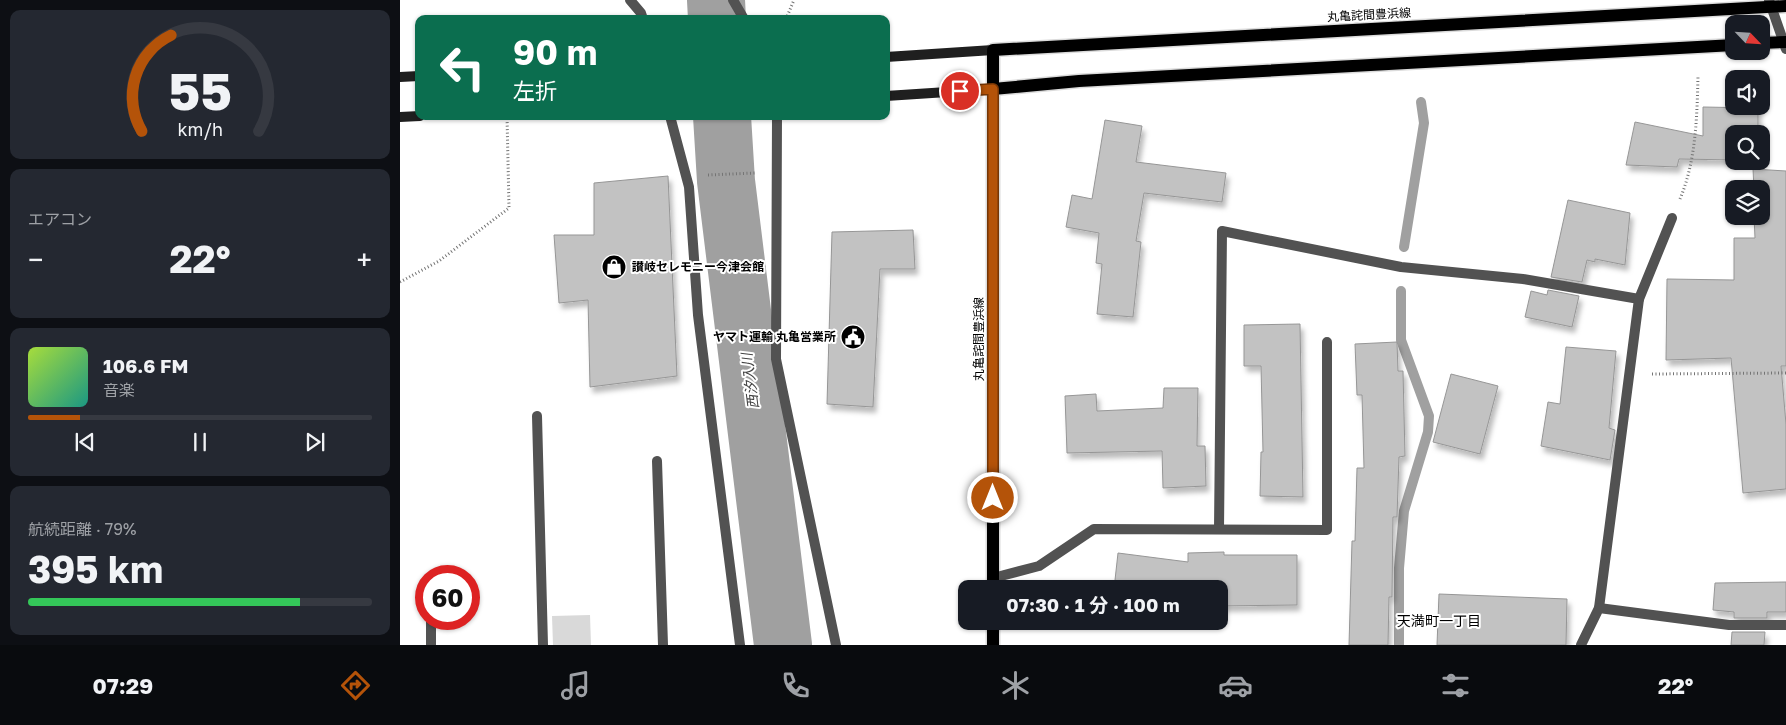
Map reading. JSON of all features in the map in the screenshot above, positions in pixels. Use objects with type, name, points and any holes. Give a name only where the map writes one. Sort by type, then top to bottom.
[{"type":"main road","name":"丸亀詫間豊浜線","points":[[993,580],[993,50],[1770,3],[1786,6]]},
{"type":"main road","points":[[1770,44],[1785,44]]},
{"type":"main road","points":[[993,89],[1079,81],[1725,45]]},
{"type":"main road","points":[[993,630],[993,645]]},
{"type":"street","points":[[630,0],[642,15]]},
{"type":"street","points":[[733,0],[742,15]]},
{"type":"street","points":[[1770,3],[1785,44]]},
{"type":"street","points":[[890,57],[993,50]]},
{"type":"street","points":[[400,77],[415,76]]},
{"type":"street","points":[[890,96],[993,89]]},
{"type":"street","points":[[400,117],[415,116]]},
{"type":"street","points":[[671,120],[689,187],[698,315],[740,645]]},
{"type":"street","points":[[777,120],[776,359],[836,645]]},
{"type":"street","points":[[1581,645],[1599,608],[1639,299],[1672,218]]},
{"type":"street","points":[[1219,529],[1222,231],[1401,267],[1523,279],[1639,299]]},
{"type":"street","points":[[1003,580],[1039,566],[1094,529],[1327,530],[1326,342]]},
{"type":"street","points":[[537,416],[543,645]]},
{"type":"street","points":[[657,461],[663,645]]},
{"type":"street","points":[[1599,608],[1729,625],[1786,625]]},
{"type":"street","points":[[431,630],[431,645]]},
{"type":"path","points":[[788,15],[794,0]]},
{"type":"path","points":[[1672,218],[1685,188],[1692,154],[1697,114],[1698,76]]},
{"type":"path","points":[[400,282],[439,261],[509,208],[507,120]]},
{"type":"path","points":[[685,175],[778,173]]},
{"type":"path","points":[[1630,374],[1786,373]]},
{"type":"shaded area","points":[[590,615],[591,645],[553,645],[552,616]]},
{"type":"building","points":[[1703,107],[1725,107],[1725,115],[1758,115],[1758,125],[1725,125],[1725,160],[1679,159],[1677,167],[1626,165],[1635,122],[1703,136]]},
{"type":"building","points":[[1105,120],[1142,126],[1136,162],[1226,173],[1222,202],[1144,193],[1136,241],[1141,242],[1133,317],[1097,314],[1102,264],[1096,263],[1099,233],[1066,227],[1072,195],[1092,199]]},
{"type":"building","points":[[1753,170],[1786,171],[1786,366],[1781,366],[1786,424],[1786,489],[1743,493],[1731,358],[1666,360],[1667,279],[1734,280],[1734,238],[1755,238],[1754,225],[1770,225],[1770,180],[1754,180]]},
{"type":"building","name":"讃岐セレモニー今津会館","points":[[668,176],[677,376],[590,387],[588,300],[559,303],[554,235],[594,235],[594,183]]},
{"type":"building","points":[[1568,200],[1630,213],[1625,265],[1595,259],[1595,262],[1587,260],[1582,282],[1551,277]]},
{"type":"building","name":"ヤマト運輸 丸亀営業所","points":[[913,230],[915,269],[880,269],[873,407],[827,404],[832,232]]},
{"type":"building","points":[[1548,290],[1579,296],[1572,327],[1525,317],[1531,291],[1547,295]]},
{"type":"building","points":[[1300,324],[1303,497],[1260,496],[1261,452],[1263,452],[1261,366],[1244,366],[1244,325]]},
{"type":"building","points":[[1397,342],[1398,371],[1403,371],[1405,456],[1399,457],[1397,517],[1393,517],[1392,597],[1389,597],[1388,645],[1349,645],[1352,541],[1355,541],[1357,468],[1364,468],[1362,395],[1357,395],[1355,344]]},
{"type":"building","points":[[1566,347],[1616,351],[1609,428],[1615,430],[1610,460],[1541,446],[1548,402],[1560,404]]},
{"type":"building","points":[[1451,374],[1498,386],[1480,454],[1433,442]]},
{"type":"building","points":[[1164,388],[1198,388],[1197,446],[1205,446],[1206,486],[1163,488],[1162,451],[1067,453],[1065,396],[1096,394],[1097,411],[1163,408]]},
{"type":"building","points":[[1224,552],[1224,555],[1297,555],[1297,605],[1228,606],[1228,580],[1115,580],[1118,553],[1188,562],[1188,553]]},
{"type":"building","points":[[1786,582],[1786,612],[1767,612],[1767,618],[1734,618],[1734,612],[1713,610],[1715,583]]},
{"type":"building","points":[[1439,594],[1567,599],[1566,645],[1437,645]]},
{"type":"building","points":[[1732,632],[1765,632],[1764,645],[1731,645]]},
{"type":"waterway","name":"西汐入川","points":[[716,0],[717,15]]},
{"type":"waterway","points":[[1404,247],[1424,123],[1421,102]]},
{"type":"waterway","name":"西汐入川","points":[[722,120],[726,181],[783,645]]},
{"type":"waterway","points":[[1399,645],[1399,568],[1404,511],[1428,432],[1429,416],[1401,340],[1401,291]]},
{"type":"place","name":"讃岐セレモニー今津会館","points":[[614,267]]},
{"type":"place","name":"ヤマト運輸 丸亀営業所","points":[[853,337]]},
{"type":"district","name":"天満町一丁目","points":[[1439,621]]},
{"type":"route","points":[[960,91],[993,89],[993,498]]}]
